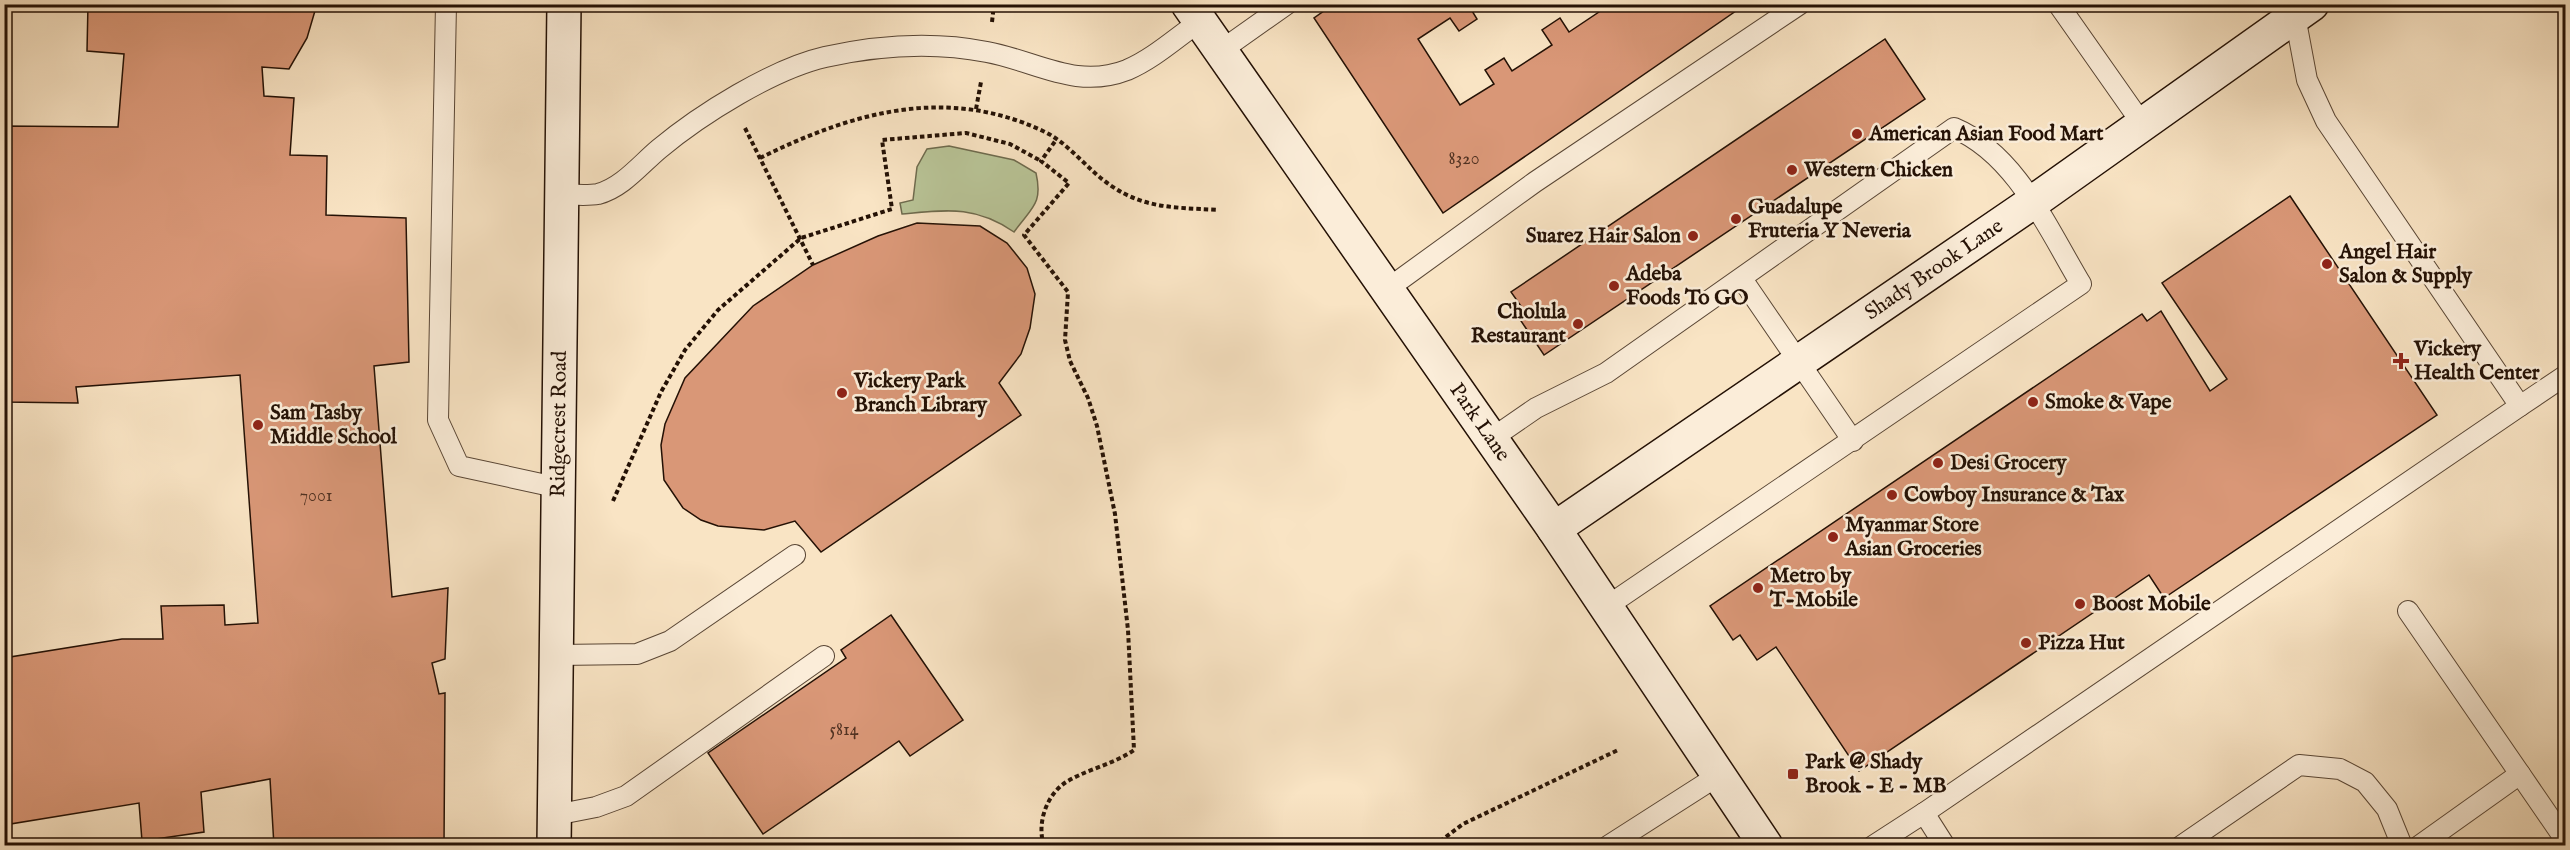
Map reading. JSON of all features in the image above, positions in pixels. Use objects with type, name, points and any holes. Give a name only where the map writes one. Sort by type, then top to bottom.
[{"type":"street","name":"Ridgecrest Road","points":[[555,830],[564,4]]},
{"type":"street","name":"Shady Brook Lane","points":[[1554,529],[2033,202],[2143,125],[2300,8]]},
{"type":"street","name":"Park Lane","points":[[1193,13],[1554,529],[1766,846]]},
{"type":"lane","points":[[446,4],[438,420],[459,466],[560,488]]},
{"type":"lane","points":[[1219,52],[1287,4]]},
{"type":"lane","points":[[1386,290],[1535,182],[1800,4]]},
{"type":"lane","points":[[2058,4],[2143,125]]},
{"type":"lane","points":[[2300,8],[2307,80],[2326,121],[2520,406]]},
{"type":"lane","points":[[561,195],[598,194],[625,180],[660,148],[731,100],[774,75],[821,58],[875,46],[930,45],[987,52],[1067,76],[1083,78],[1126,70],[1193,13]]},
{"type":"lane","points":[[1491,439],[1536,408],[1606,373],[1743,279],[1954,128],[1972,136],[1997,158],[2033,202],[2081,284],[1606,608]]},
{"type":"lane","points":[[1743,279],[1853,441]]},
{"type":"lane","points":[[1873,846],[2565,375]]},
{"type":"lane","points":[[556,655],[638,654],[670,641],[795,555]]},
{"type":"lane","points":[[2408,611],[2565,841]]},
{"type":"lane","points":[[555,830],[596,807],[626,796],[824,656]]},
{"type":"lane","points":[[2181,846],[2299,765],[2340,769],[2365,782],[2387,809],[2402,846]]},
{"type":"lane","points":[[2419,846],[2520,774]]},
{"type":"lane","points":[[1608,846],[1719,775]]},
{"type":"lane","points":[[1924,813],[1946,846]]},
{"type":"path","points":[[731,100],[813,265]]},
{"type":"path","points":[[760,158],[794,141],[856,117],[905,108],[976,109],[1044,131],[1129,198],[1160,206],[1218,210]]},
{"type":"path","points":[[613,501],[660,392],[685,350],[718,310],[801,238],[892,209],[882,140],[966,133],[1010,144],[1041,161],[1069,183],[1024,235],[1068,292],[1065,340],[1070,361],[1088,399],[1097,426],[1115,514],[1128,630],[1134,750],[1118,761],[1063,784],[1044,812],[1041,837],[1044,846]]},
{"type":"path","points":[[1041,161],[1056,140]]},
{"type":"path","points":[[1434,846],[1463,824],[1618,750]]},
{"type":"green space","points":[[949,146],[1014,160],[1036,173],[1037,199],[1031,211],[1014,232],[1000,223],[973,213],[933,211],[902,214],[900,203],[913,200],[917,167],[927,149]]},
{"type":"building","points":[[88,4],[317,4],[307,38],[289,69],[262,67],[264,96],[294,98],[290,155],[327,156],[326,215],[406,218],[409,362],[374,366],[392,597],[448,588],[445,659],[432,663],[439,694],[445,693],[444,846],[274,846],[270,779],[201,792],[204,832],[142,841],[139,803],[4,825],[4,658],[122,639],[163,639],[161,606],[224,605],[225,625],[258,623],[240,375],[76,387],[78,403],[4,402],[4,126],[118,127],[124,54],[87,51]]},
{"type":"building","points":[[1334,4],[1472,4],[1469,6],[1477,19],[1459,31],[1450,18],[1418,39],[1460,105],[1494,84],[1485,70],[1504,58],[1512,71],[1552,45],[1542,30],[1560,18],[1569,32],[1611,4],[1746,4],[1443,213],[1314,18]]},
{"type":"building","points":[[1885,39],[1925,99],[1544,355],[1521,321],[1528,316],[1511,292]]},
{"type":"building","points":[[2290,196],[2437,415],[2164,598],[2149,575],[1859,771],[1776,647],[1757,660],[1740,635],[1733,640],[1710,606],[2142,314],[2147,321],[2161,311],[2210,391],[2227,379],[2162,283]]},
{"type":"building","name":"Vickery Park Branch Library","points":[[917,223],[980,226],[1007,243],[1027,268],[1035,294],[1030,328],[1021,354],[999,383],[1021,415],[821,552],[795,521],[764,530],[718,526],[701,520],[683,508],[664,480],[661,445],[665,424],[685,378],[753,306],[813,265],[878,236]]},
{"type":"building","points":[[891,615],[963,720],[910,756],[899,741],[763,834],[708,753],[846,658],[841,650]]},
{"type":"place","name":"American Asian Food Mart","points":[[1857,134]]},
{"type":"place","name":"Western Chicken","points":[[1792,170]]},
{"type":"place","name":"Guadalupe Fruteria Y Neveria","points":[[1736,219]]},
{"type":"place","name":"Suarez Hair Salon","points":[[1693,236]]},
{"type":"place","name":"Angel Hair Salon & Supply","points":[[2327,264]]},
{"type":"place","name":"Adeba Foods To GO","points":[[1614,286]]},
{"type":"place","name":"Cholula Restaurant","points":[[1578,324]]},
{"type":"place","name":"Vickery Health Center","points":[[2401,361]]},
{"type":"place","name":"Vickery Park Branch Library","points":[[842,393]]},
{"type":"place","name":"Smoke & Vape","points":[[2033,402]]},
{"type":"place","name":"Sam Tasby Middle School","points":[[258,425]]},
{"type":"place","name":"Desi Grocery","points":[[1938,463]]},
{"type":"place","name":"Cowboy Insurance & Tax","points":[[1892,495]]},
{"type":"place","name":"Myanmar Store Asian Groceries","points":[[1833,537]]},
{"type":"place","name":"Metro by T-Mobile","points":[[1758,588]]},
{"type":"place","name":"Boost Mobile","points":[[2080,604]]},
{"type":"place","name":"Pizza Hut","points":[[2026,643]]},
{"type":"place","name":"Park @ Shady Brook - E - MB","points":[[1793,774]]}]
